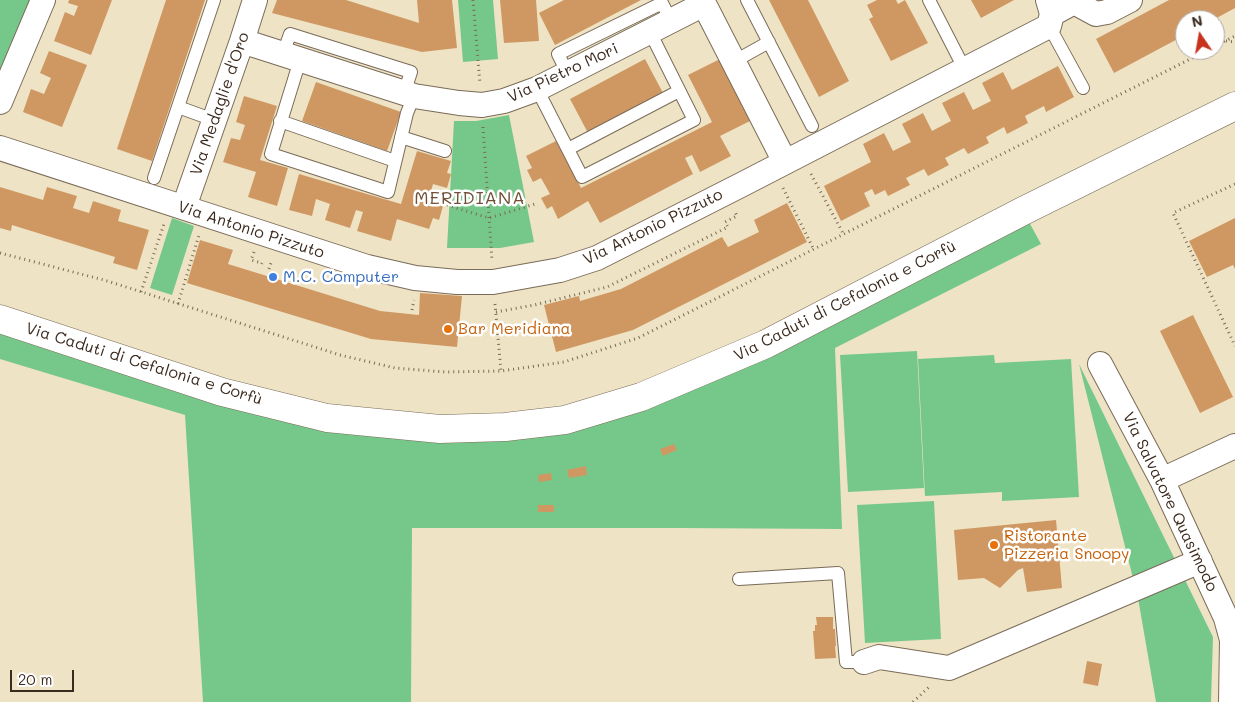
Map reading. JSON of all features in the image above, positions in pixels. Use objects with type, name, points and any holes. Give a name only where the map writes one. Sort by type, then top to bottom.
[{"type":"street","points":[[0,102],[43,0]]},
{"type":"street","name":"Via Medaglie d'Oro","points":[[184,207],[255,0]]},
{"type":"street","name":"Via Antonio Pizzuto","points":[[0,148],[367,267],[398,275],[457,282],[493,282],[560,270],[597,258],[790,169],[965,70],[1050,13],[1074,2],[1096,14],[1107,12],[1130,0]]},
{"type":"street","points":[[703,2],[790,169]]},
{"type":"street","name":"Via Pietro Mori","points":[[242,41],[409,94],[459,103],[482,104],[504,101],[568,74],[671,21],[703,2]]},
{"type":"street","name":"Via Caduti di Cefalonia e Corfù","points":[[0,319],[222,392],[327,418],[440,429],[505,427],[565,420],[641,397],[766,344],[1023,210],[1235,106]]},
{"type":"street","name":"Via Salvatore Quasimodo","points":[[1100,364],[1162,480],[1226,618],[1232,640],[1231,702]]},
{"type":"street","points":[[1162,480],[1235,446]]},
{"type":"street","points":[[864,662],[879,657],[948,668],[1200,561]]},
{"type":"lane","points":[[154,178],[214,0]]},
{"type":"lane","points":[[747,0],[812,126]]},
{"type":"lane","points":[[929,0],[965,70]]},
{"type":"lane","points":[[568,74],[558,54],[662,3],[671,21]]},
{"type":"lane","points":[[1050,13],[1083,88]]},
{"type":"lane","points":[[536,88],[582,177],[694,120],[650,32]]},
{"type":"lane","points":[[734,62],[769,42]]},
{"type":"lane","points":[[292,57],[280,121],[270,154],[388,192],[408,113],[409,94]]},
{"type":"lane","points":[[568,149],[679,91]]},
{"type":"lane","points":[[178,107],[214,120]]},
{"type":"lane","points":[[280,121],[395,161]]},
{"type":"lane","points":[[401,137],[445,151]]},
{"type":"lane","points":[[739,579],[838,573],[846,662],[864,662]]},
{"type":"path","points":[[473,0],[481,89]]},
{"type":"path","points":[[1225,41],[1235,36]]},
{"type":"path","points":[[1225,41],[1235,42]]},
{"type":"path","points":[[483,126],[492,265]]},
{"type":"path","points":[[790,169],[844,235]]},
{"type":"path","points":[[790,169],[814,250]]},
{"type":"path","points":[[1235,184],[1173,213],[1235,346]]},
{"type":"path","points":[[438,201],[489,218],[535,204]]},
{"type":"path","points":[[141,292],[164,223]]},
{"type":"path","points":[[720,224],[722,229]]},
{"type":"path","points":[[496,312],[607,287],[728,227]]},
{"type":"path","points":[[178,304],[200,233]]},
{"type":"path","points":[[269,269],[272,260]]},
{"type":"path","points":[[412,310],[414,302]]},
{"type":"path","points":[[495,302],[502,371]]},
{"type":"green space","points":[[0,0],[42,0],[0,103]]},
{"type":"green space","points":[[458,0],[493,0],[498,59],[463,62]]},
{"type":"green space","points":[[509,115],[534,242],[500,248],[447,248],[454,121],[476,121]]},
{"type":"green space","points":[[1023,211],[1041,244],[835,348],[842,529],[412,528],[411,702],[203,702],[185,415],[0,359],[0,319],[222,392],[440,429],[645,396]]},
{"type":"green space","points":[[172,218],[194,226],[172,295],[150,288]]},
{"type":"green space","points":[[917,351],[924,488],[848,492],[840,355]]},
{"type":"green space","points":[[994,355],[995,363],[1071,359],[1079,497],[1002,501],[1002,492],[925,496],[918,359]]},
{"type":"green space","points":[[1079,364],[1213,637],[1211,702],[1156,702],[1138,598]]},
{"type":"green space","points":[[934,501],[941,639],[865,643],[857,505]]},
{"type":"building","points":[[69,0],[112,0],[91,55],[54,41],[65,12],[74,16],[78,6],[68,3]]},
{"type":"building","points":[[166,0],[205,0],[152,161],[117,149]]},
{"type":"building","points":[[277,0],[346,0],[419,23],[417,0],[452,0],[457,48],[422,52],[272,13]]},
{"type":"building","points":[[500,0],[536,0],[539,41],[504,43]]},
{"type":"building","points":[[564,0],[641,0],[555,45],[539,13]]},
{"type":"building","points":[[769,0],[808,0],[849,81],[819,97]]},
{"type":"building","points":[[877,0],[896,0],[898,4],[905,0],[928,43],[891,61],[869,19],[873,17],[867,5]]},
{"type":"building","points":[[971,0],[1014,0],[981,18]]},
{"type":"building","points":[[1169,0],[1235,0],[1235,8],[1225,13],[1225,10],[1175,10],[1175,40],[1114,73],[1096,39]]},
{"type":"building","points":[[49,51],[87,65],[62,127],[23,112],[31,89],[44,94],[51,78],[40,73]]},
{"type":"building","points":[[645,59],[663,93],[588,133],[570,99]]},
{"type":"building","points":[[720,59],[750,121],[720,136],[731,156],[700,172],[692,155],[685,158],[693,174],[600,223],[588,201],[558,219],[552,206],[547,209],[541,198],[550,194],[541,178],[533,182],[527,170],[532,168],[526,156],[558,140],[581,188],[712,122],[688,75]]},
{"type":"building","points":[[1058,66],[1074,97],[1046,112],[1044,106],[1025,116],[1028,123],[1007,134],[1004,127],[986,137],[989,143],[968,154],[964,148],[945,158],[949,165],[928,176],[924,169],[906,178],[910,185],[888,196],[885,190],[875,195],[872,189],[864,193],[870,206],[841,221],[824,186],[871,162],[863,144],[884,133],[893,151],[911,142],[902,124],[923,113],[932,131],[951,121],[942,103],[964,92],[973,110],[991,101],[982,83],[1003,72],[1012,90]]},
{"type":"building","points":[[316,82],[401,112],[387,151],[302,121]]},
{"type":"building","points":[[244,96],[277,106],[260,160],[288,168],[277,206],[248,197],[256,172],[223,162],[231,138],[240,140],[245,125],[236,122]]},
{"type":"building","points":[[417,151],[451,161],[447,173],[451,174],[447,188],[433,184],[428,202],[443,206],[439,220],[433,218],[429,229],[397,219],[391,241],[357,231],[363,212],[356,210],[350,228],[325,220],[330,204],[316,199],[312,216],[289,210],[299,174],[401,204]]},
{"type":"building","points":[[0,187],[43,200],[47,187],[77,196],[73,208],[89,213],[93,201],[121,210],[118,221],[149,230],[137,270],[113,263],[115,257],[12,225],[11,231],[0,228]]},
{"type":"building","points":[[787,203],[807,242],[633,330],[556,352],[544,305],[579,296],[580,301],[621,289],[722,237],[728,247],[759,232],[754,220]]},
{"type":"building","points":[[1235,218],[1235,269],[1233,265],[1207,277],[1189,241]]},
{"type":"building","points":[[200,240],[233,250],[228,264],[380,311],[419,315],[420,293],[462,296],[457,347],[371,339],[187,283]]},
{"type":"building","points":[[1193,315],[1233,397],[1200,413],[1160,331]]},
{"type":"building","points":[[674,444],[677,450],[663,456],[660,449]]},
{"type":"building","points":[[586,466],[587,475],[569,478],[567,470]]},
{"type":"building","points":[[551,473],[552,480],[539,482],[538,475]]},
{"type":"building","points":[[538,505],[554,505],[554,512],[538,512]]},
{"type":"building","points":[[1056,520],[1062,588],[1027,592],[1023,568],[1018,570],[1000,588],[984,578],[958,580],[954,530]]},
{"type":"building","points":[[816,617],[833,617],[836,658],[815,659],[813,631],[815,631],[815,625],[817,625]]},
{"type":"building","points":[[1087,661],[1102,664],[1098,686],[1083,683]]},
{"type":"place","name":"M.C. Computer","points":[[273,277]]},
{"type":"place","name":"Bar Meridiana","points":[[448,329]]},
{"type":"place","name":"Ristorante Pizzeria Snoopy","points":[[994,545]]},
{"type":"district","name":"MERIDIANA","points":[[470,198]]}]
